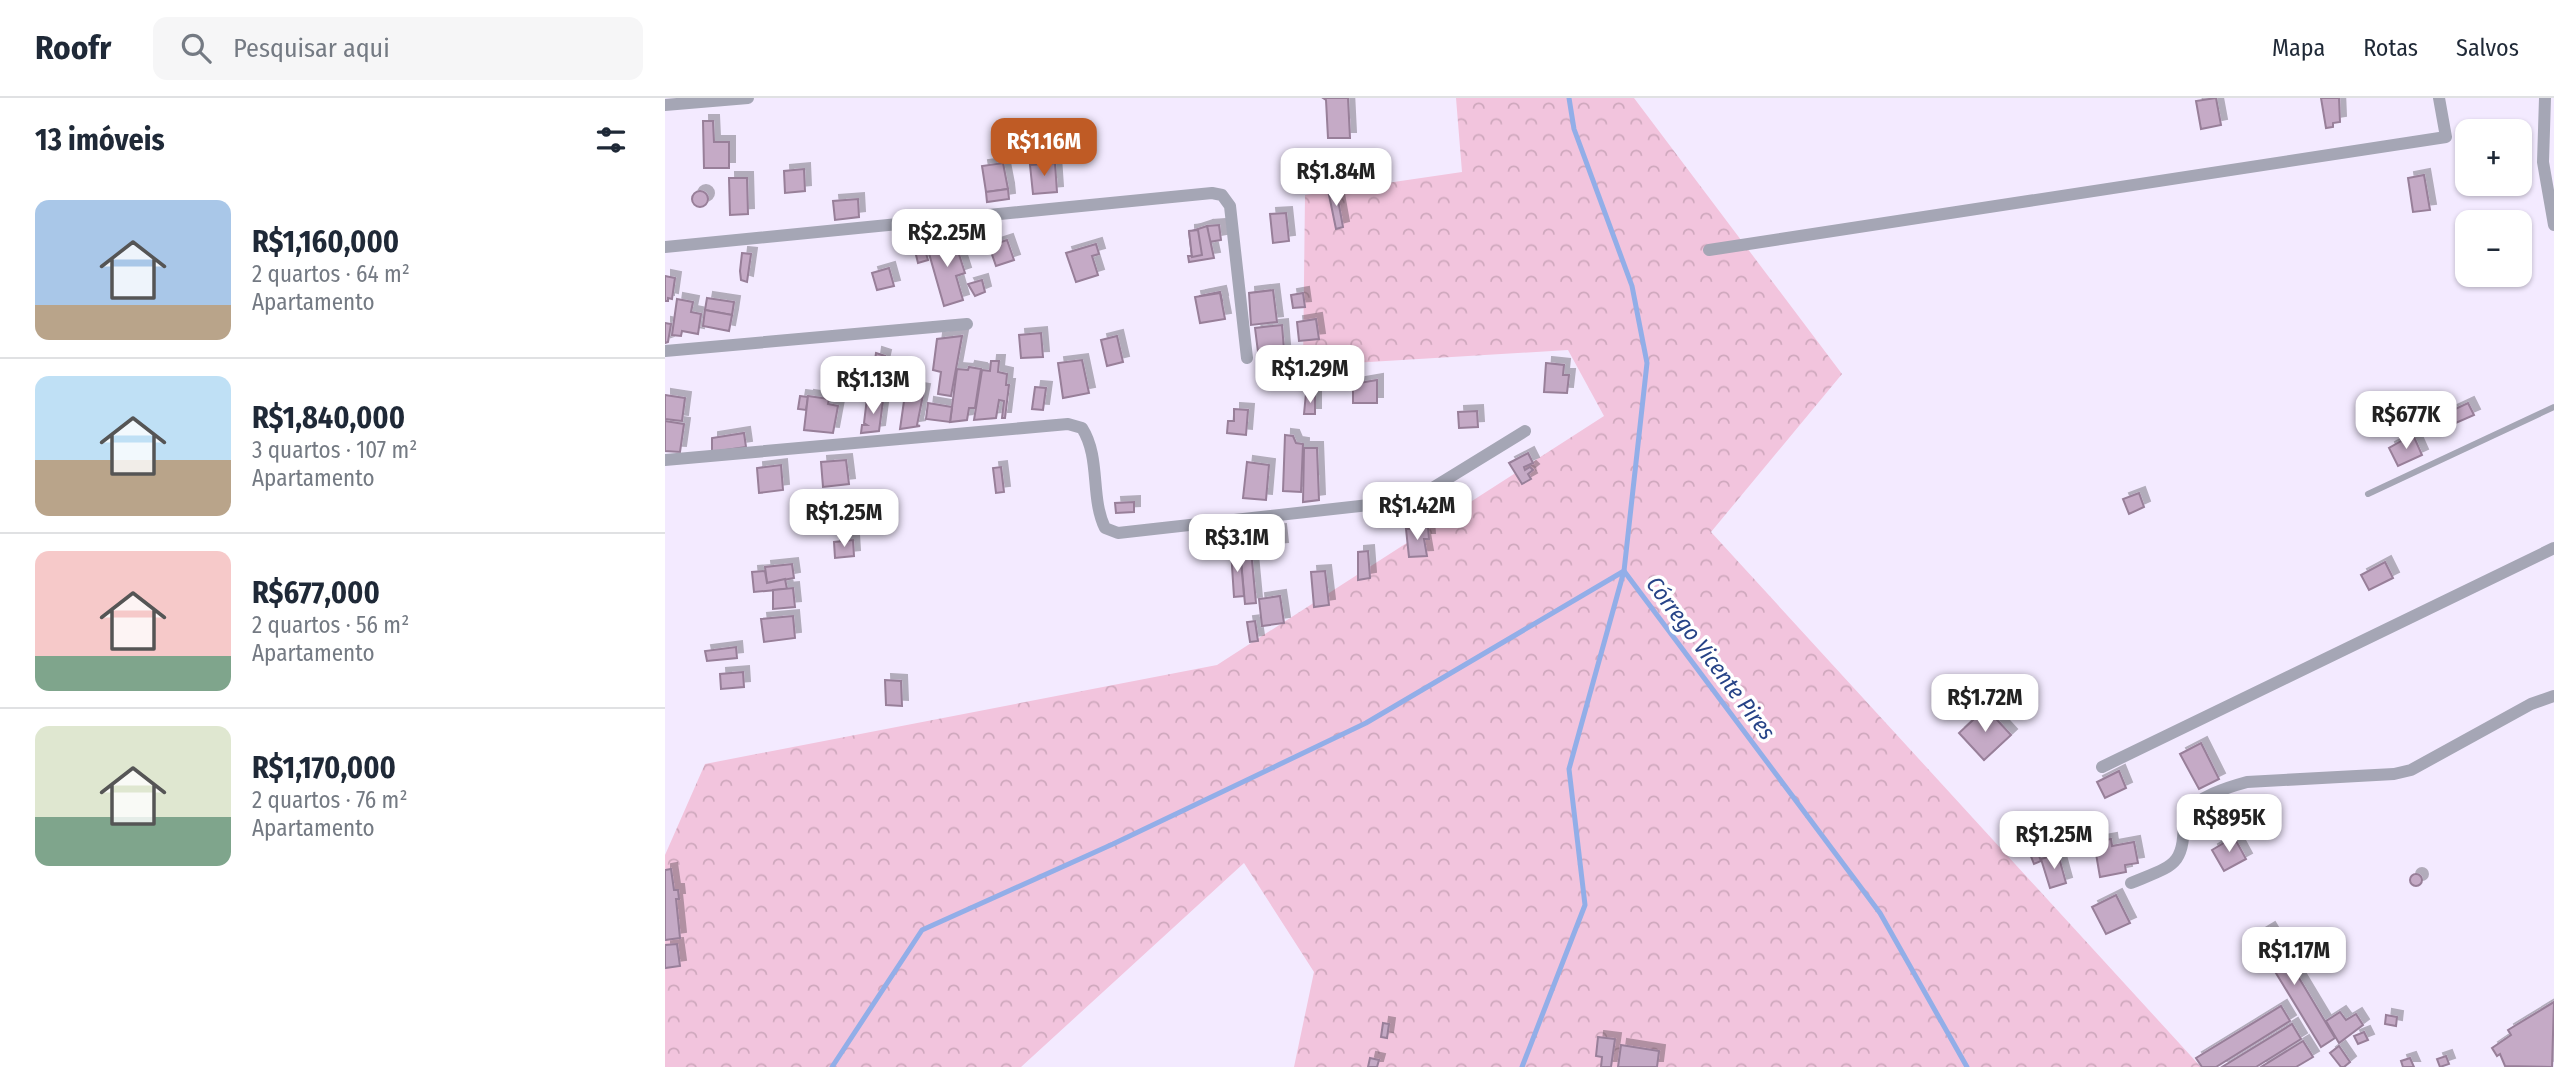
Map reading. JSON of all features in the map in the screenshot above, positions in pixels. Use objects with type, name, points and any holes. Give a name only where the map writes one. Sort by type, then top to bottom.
[{"type":"street","points":[[665,105],[748,98]]},
{"type":"street","points":[[1709,250],[2446,138],[2439,98]]},
{"type":"street","points":[[2545,98],[2543,162],[2554,225]]},
{"type":"street","points":[[665,247],[1212,193],[1222,195],[1230,206],[1247,358]]},
{"type":"street","points":[[665,351],[967,324]]},
{"type":"street","points":[[665,460],[1068,424],[1082,428],[1091,441],[1099,516],[1105,528],[1118,533],[1387,503],[1421,495],[1525,431]]},
{"type":"street","points":[[2102,767],[2554,548]]},
{"type":"street","points":[[2131,883],[2168,868],[2179,859],[2184,843],[2184,814],[2191,806],[2225,788],[2248,782],[2394,774],[2411,770],[2531,704],[2554,696]]},
{"type":"lane","points":[[2368,494],[2554,407]]},
{"type":"green space","points":[[1456,98],[1634,98],[1842,374],[1711,532],[2201,1067],[1294,1067],[1314,972],[1244,863],[1021,1067],[665,1067],[665,855],[705,764],[1217,665],[1604,416],[1568,350],[1303,366],[1305,195],[1462,172]]},
{"type":"building","points":[[1323,98],[1348,98],[1350,138],[1328,138],[1326,100]]},
{"type":"building","points":[[2216,98],[2221,125],[2201,129],[2196,101]]},
{"type":"building","points":[[2321,98],[2339,98],[2340,122],[2333,123],[2333,127],[2326,128]]},
{"type":"building","points":[[703,121],[713,121],[714,142],[729,142],[729,168],[704,168]]},
{"type":"building","points":[[1003,163],[1008,189],[986,192],[982,166]]},
{"type":"building","points":[[1055,163],[1057,192],[1033,194],[1030,165]]},
{"type":"building","points":[[804,169],[805,191],[785,193],[784,171]]},
{"type":"building","points":[[2424,175],[2430,210],[2413,212],[2408,178]]},
{"type":"building","points":[[729,178],[747,178],[748,214],[730,215]]},
{"type":"building","points":[[1008,189],[1009,199],[987,202],[986,192]]},
{"type":"building","points":[[1336,189],[1343,227],[1336,229],[1328,190]]},
{"type":"building","points":[[697,191],[703,191],[708,199],[706,205],[697,207],[692,202],[692,196]]},
{"type":"building","points":[[858,199],[859,217],[835,220],[833,201]]},
{"type":"building","points":[[1286,213],[1289,241],[1273,243],[1270,214]]},
{"type":"building","points":[[1219,225],[1221,240],[1209,242],[1207,226]]},
{"type":"building","points":[[1207,226],[1214,258],[1189,262],[1188,256],[1192,256],[1189,232]]},
{"type":"building","points":[[1198,230],[1202,255],[1192,257],[1189,231]]},
{"type":"building","points":[[920,234],[928,260],[918,263],[911,235]]},
{"type":"building","points":[[944,238],[945,241],[954,239],[965,273],[956,276],[963,300],[944,306],[926,243]]},
{"type":"building","points":[[1007,240],[1014,260],[996,266],[989,246]]},
{"type":"building","points":[[1096,244],[1099,254],[1092,256],[1098,275],[1076,282],[1066,253]]},
{"type":"building","points":[[742,253],[751,254],[747,282],[741,280]]},
{"type":"building","points":[[889,268],[894,286],[877,290],[872,273]]},
{"type":"building","points":[[665,276],[675,278],[672,299],[668,298],[668,301],[665,301]]},
{"type":"building","points":[[982,280],[985,292],[975,296],[968,284]]},
{"type":"building","points":[[1273,290],[1277,322],[1251,325],[1249,293]]},
{"type":"building","points":[[1220,292],[1222,301],[1202,305],[1200,296]]},
{"type":"building","points":[[1220,293],[1225,319],[1200,323],[1195,297]]},
{"type":"building","points":[[1303,293],[1305,307],[1293,308],[1291,295]]},
{"type":"building","points":[[707,298],[734,302],[732,315],[705,310]]},
{"type":"building","points":[[677,299],[693,302],[691,312],[701,314],[698,334],[682,331],[681,336],[672,335]]},
{"type":"building","points":[[705,310],[732,315],[729,331],[703,326]]},
{"type":"building","points":[[1316,319],[1319,339],[1299,341],[1297,322]]},
{"type":"building","points":[[665,323],[671,324],[668,342],[665,343]]},
{"type":"building","points":[[1282,325],[1286,374],[1261,376],[1255,328]]},
{"type":"building","points":[[1041,333],[1043,357],[1021,358],[1019,335]]},
{"type":"building","points":[[962,336],[951,396],[938,394],[941,372],[933,370],[937,339]]},
{"type":"building","points":[[1117,336],[1123,362],[1107,366],[1101,340]]},
{"type":"building","points":[[876,353],[885,356],[882,369],[874,367]]},
{"type":"building","points":[[1082,360],[1089,393],[1063,398],[1058,363]]},
{"type":"building","points":[[991,361],[999,361],[998,372],[1007,374],[1006,385],[1009,385],[1005,418],[1002,418],[1004,401],[999,400],[996,418],[974,420],[982,370],[990,371]]},
{"type":"building","points":[[1546,363],[1564,365],[1563,375],[1569,375],[1567,393],[1544,392]]},
{"type":"building","points":[[969,367],[981,369],[975,408],[969,408],[967,420],[950,422],[957,369],[968,370]]},
{"type":"building","points":[[1377,380],[1377,403],[1353,403],[1353,384]]},
{"type":"building","points":[[906,387],[924,390],[917,425],[920,426],[900,429]]},
{"type":"building","points":[[1035,387],[1046,388],[1043,410],[1032,409]]},
{"type":"building","points":[[1306,393],[1315,396],[1315,414],[1304,414]]},
{"type":"building","points":[[665,395],[685,398],[682,421],[665,419]]},
{"type":"building","points":[[800,396],[808,397],[806,410],[798,409]]},
{"type":"building","points":[[808,396],[829,399],[828,404],[838,406],[833,433],[804,430]]},
{"type":"building","points":[[867,398],[883,401],[879,431],[861,433],[862,425],[867,425],[864,423]]},
{"type":"building","points":[[928,403],[952,407],[950,422],[926,419]]},
{"type":"building","points":[[2468,403],[2474,415],[2442,429],[2436,418]]},
{"type":"building","points":[[1234,409],[1248,410],[1246,435],[1227,433],[1228,421],[1234,421]]},
{"type":"building","points":[[1477,411],[1478,427],[1459,428],[1458,412]]},
{"type":"building","points":[[665,421],[684,424],[680,452],[665,451]]},
{"type":"building","points":[[744,433],[746,447],[712,452],[712,438]]},
{"type":"building","points":[[1285,435],[1293,436],[1296,443],[1303,444],[1301,492],[1283,491]]},
{"type":"building","points":[[2410,436],[2414,437],[2422,455],[2398,466],[2389,448]]},
{"type":"building","points":[[1304,448],[1317,448],[1319,500],[1303,502]]},
{"type":"building","points":[[1528,453],[1533,463],[1524,467],[1525,470],[1530,467],[1533,470],[1528,474],[1531,479],[1522,484],[1509,463]]},
{"type":"building","points":[[846,460],[849,484],[823,487],[821,462]]},
{"type":"building","points":[[1247,462],[1269,465],[1266,500],[1243,498]]},
{"type":"building","points":[[781,465],[783,490],[759,493],[757,468]]},
{"type":"building","points":[[1001,467],[1004,492],[996,493],[993,468]]},
{"type":"building","points":[[2139,493],[2144,507],[2129,514],[2123,499]]},
{"type":"building","points":[[1134,502],[1134,512],[1116,513],[1115,503]]},
{"type":"building","points":[[868,512],[870,532],[843,534],[841,515]]},
{"type":"building","points":[[1428,527],[1429,539],[1424,539],[1427,556],[1409,557],[1406,529]]},
{"type":"building","points":[[1280,530],[1282,548],[1271,549],[1270,531]]},
{"type":"building","points":[[853,540],[854,556],[835,558],[834,542]]},
{"type":"building","points":[[1240,550],[1251,550],[1256,603],[1245,604]]},
{"type":"building","points":[[1240,550],[1244,596],[1234,597],[1231,551]]},
{"type":"building","points":[[1368,551],[1370,578],[1358,580],[1358,552]]},
{"type":"building","points":[[2385,562],[2393,578],[2369,590],[2361,575]]},
{"type":"building","points":[[792,564],[794,578],[767,583],[765,567]]},
{"type":"building","points":[[765,571],[767,583],[785,579],[787,589],[754,592],[752,572]]},
{"type":"building","points":[[1325,571],[1329,605],[1314,607],[1311,572]]},
{"type":"building","points":[[793,588],[795,607],[773,609],[773,590]]},
{"type":"building","points":[[1280,596],[1284,623],[1262,626],[1259,599]]},
{"type":"building","points":[[793,616],[795,638],[764,642],[761,619]]},
{"type":"building","points":[[1255,621],[1258,641],[1250,642],[1247,622]]},
{"type":"building","points":[[736,647],[737,658],[707,661],[705,651]]},
{"type":"building","points":[[743,672],[744,687],[721,689],[720,674]]},
{"type":"building","points":[[885,680],[901,681],[902,706],[886,705]]},
{"type":"building","points":[[1986,708],[2011,735],[1984,760],[1959,733]]},
{"type":"building","points":[[2201,743],[2219,779],[2199,789],[2180,754]]},
{"type":"building","points":[[2119,771],[2126,788],[2105,798],[2097,782]]},
{"type":"building","points":[[2234,837],[2246,859],[2224,871],[2212,850]]},
{"type":"building","points":[[2111,839],[2112,846],[2134,842],[2138,863],[2125,865],[2126,872],[2100,877],[2094,842]]},
{"type":"building","points":[[2037,851],[2041,861],[2034,864],[2030,854]]},
{"type":"building","points":[[2058,854],[2066,883],[2050,888],[2041,859]]},
{"type":"building","points":[[671,869],[674,890],[678,890],[679,899],[676,899],[680,938],[665,940],[665,870]]},
{"type":"building","points":[[2411,875],[2421,875],[2421,885],[2411,885]]},
{"type":"building","points":[[2116,895],[2130,923],[2106,934],[2092,907]]},
{"type":"building","points":[[2269,928],[2335,1038],[2321,1047],[2254,937]]},
{"type":"building","points":[[677,944],[680,966],[665,968],[665,945]]},
{"type":"building","points":[[2554,1002],[2552,1067],[2505,1066],[2500,1054],[2497,1056],[2492,1048],[2511,1035],[2508,1030]]},
{"type":"building","points":[[2281,1006],[2290,1021],[2216,1067],[2202,1067],[2196,1058]]},
{"type":"building","points":[[2340,1012],[2346,1020],[2356,1014],[2363,1025],[2339,1043],[2326,1021]]},
{"type":"building","points":[[2386,1015],[2397,1017],[2396,1026],[2385,1024]]},
{"type":"building","points":[[1383,1023],[1389,1024],[1387,1038],[1381,1037]]},
{"type":"building","points":[[2292,1024],[2301,1039],[2256,1067],[2222,1067]]},
{"type":"building","points":[[2364,1032],[2368,1040],[2358,1044],[2354,1036]]},
{"type":"building","points":[[1598,1037],[1615,1039],[1611,1067],[1601,1067],[1602,1057],[1596,1056]]},
{"type":"building","points":[[2303,1041],[2313,1057],[2296,1067],[2261,1067]]},
{"type":"building","points":[[1621,1045],[1659,1051],[1657,1067],[1618,1067]]},
{"type":"building","points":[[2339,1046],[2350,1062],[2344,1067],[2341,1067],[2330,1053]]},
{"type":"building","points":[[2446,1056],[2449,1064],[2440,1067],[2437,1059]]},
{"type":"building","points":[[1370,1058],[1379,1060],[1377,1067],[1368,1067]]},
{"type":"building","points":[[2410,1058],[2414,1067],[2403,1067],[2401,1061]]},
{"type":"waterway","name":"Córrego Vicente Pires","points":[[1569,98],[1574,129],[1632,286],[1647,363],[1624,571],[1880,913],[1967,1067]]},
{"type":"waterway","points":[[832,1067],[922,930],[1113,844],[1366,723],[1624,571]]},
{"type":"waterway","points":[[1522,1067],[1585,905],[1569,769],[1624,571]]}]
